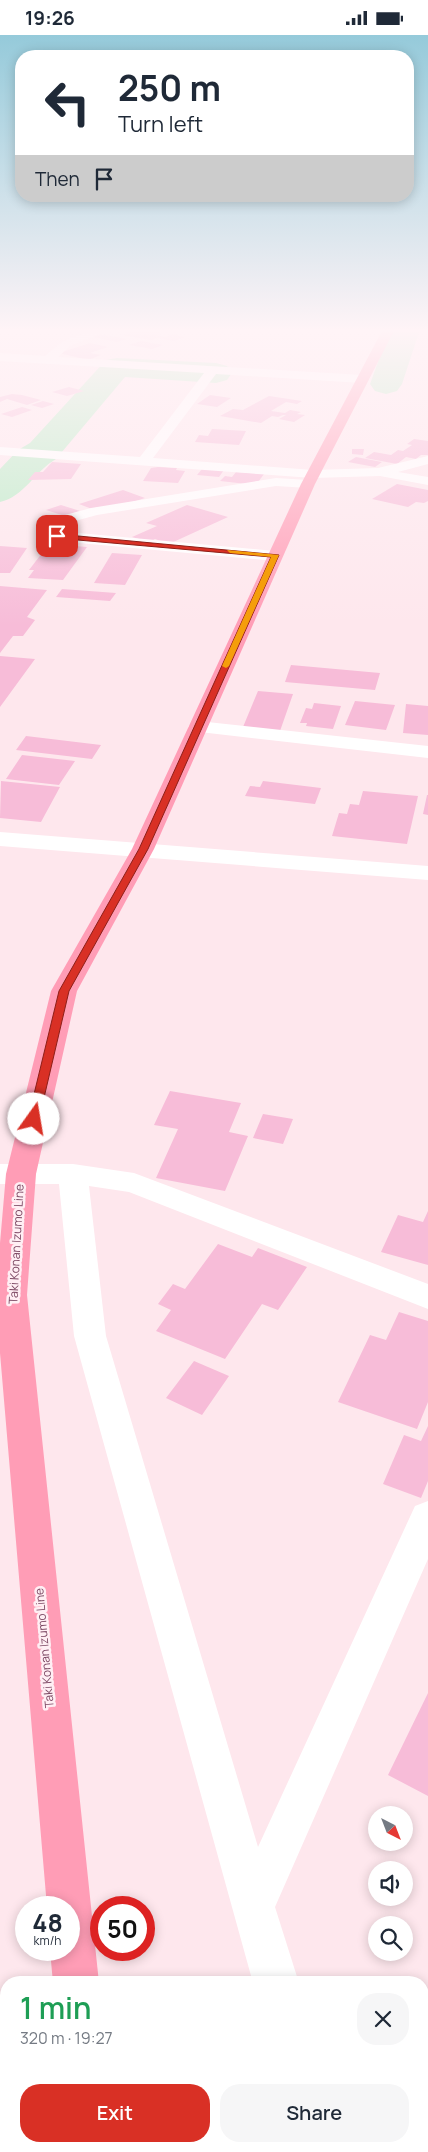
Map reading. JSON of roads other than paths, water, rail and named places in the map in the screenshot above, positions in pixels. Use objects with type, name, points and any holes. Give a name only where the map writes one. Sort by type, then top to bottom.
[{"type":"main road","name":"Taki Konan Izumo Line","points":[[68,1896],[11,1295],[10,1174],[64,991],[143,849],[275,555],[310,479],[337,428]]},
{"type":"main road","name":"Taki Konan Izumo Line","points":[[74,1961],[75,1976]]},
{"type":"street","points":[[144,461],[169,428]]},
{"type":"street","points":[[0,451],[144,461],[310,479]]},
{"type":"street","points":[[275,555],[57,536],[70,518],[96,511],[276,482],[378,472],[428,460]]},
{"type":"street","points":[[378,472],[428,481]]},
{"type":"street","points":[[198,727],[428,751]]},
{"type":"street","points":[[0,839],[428,873]]},
{"type":"street","points":[[10,1174],[73,1174],[134,1183],[428,1297]]},
{"type":"street","points":[[73,1174],[90,1336],[274,1976]]},
{"type":"street","points":[[253,1907],[424,1537]]},
{"type":"waterway","points":[[0,491],[31,458],[43,451],[63,428]]}]
